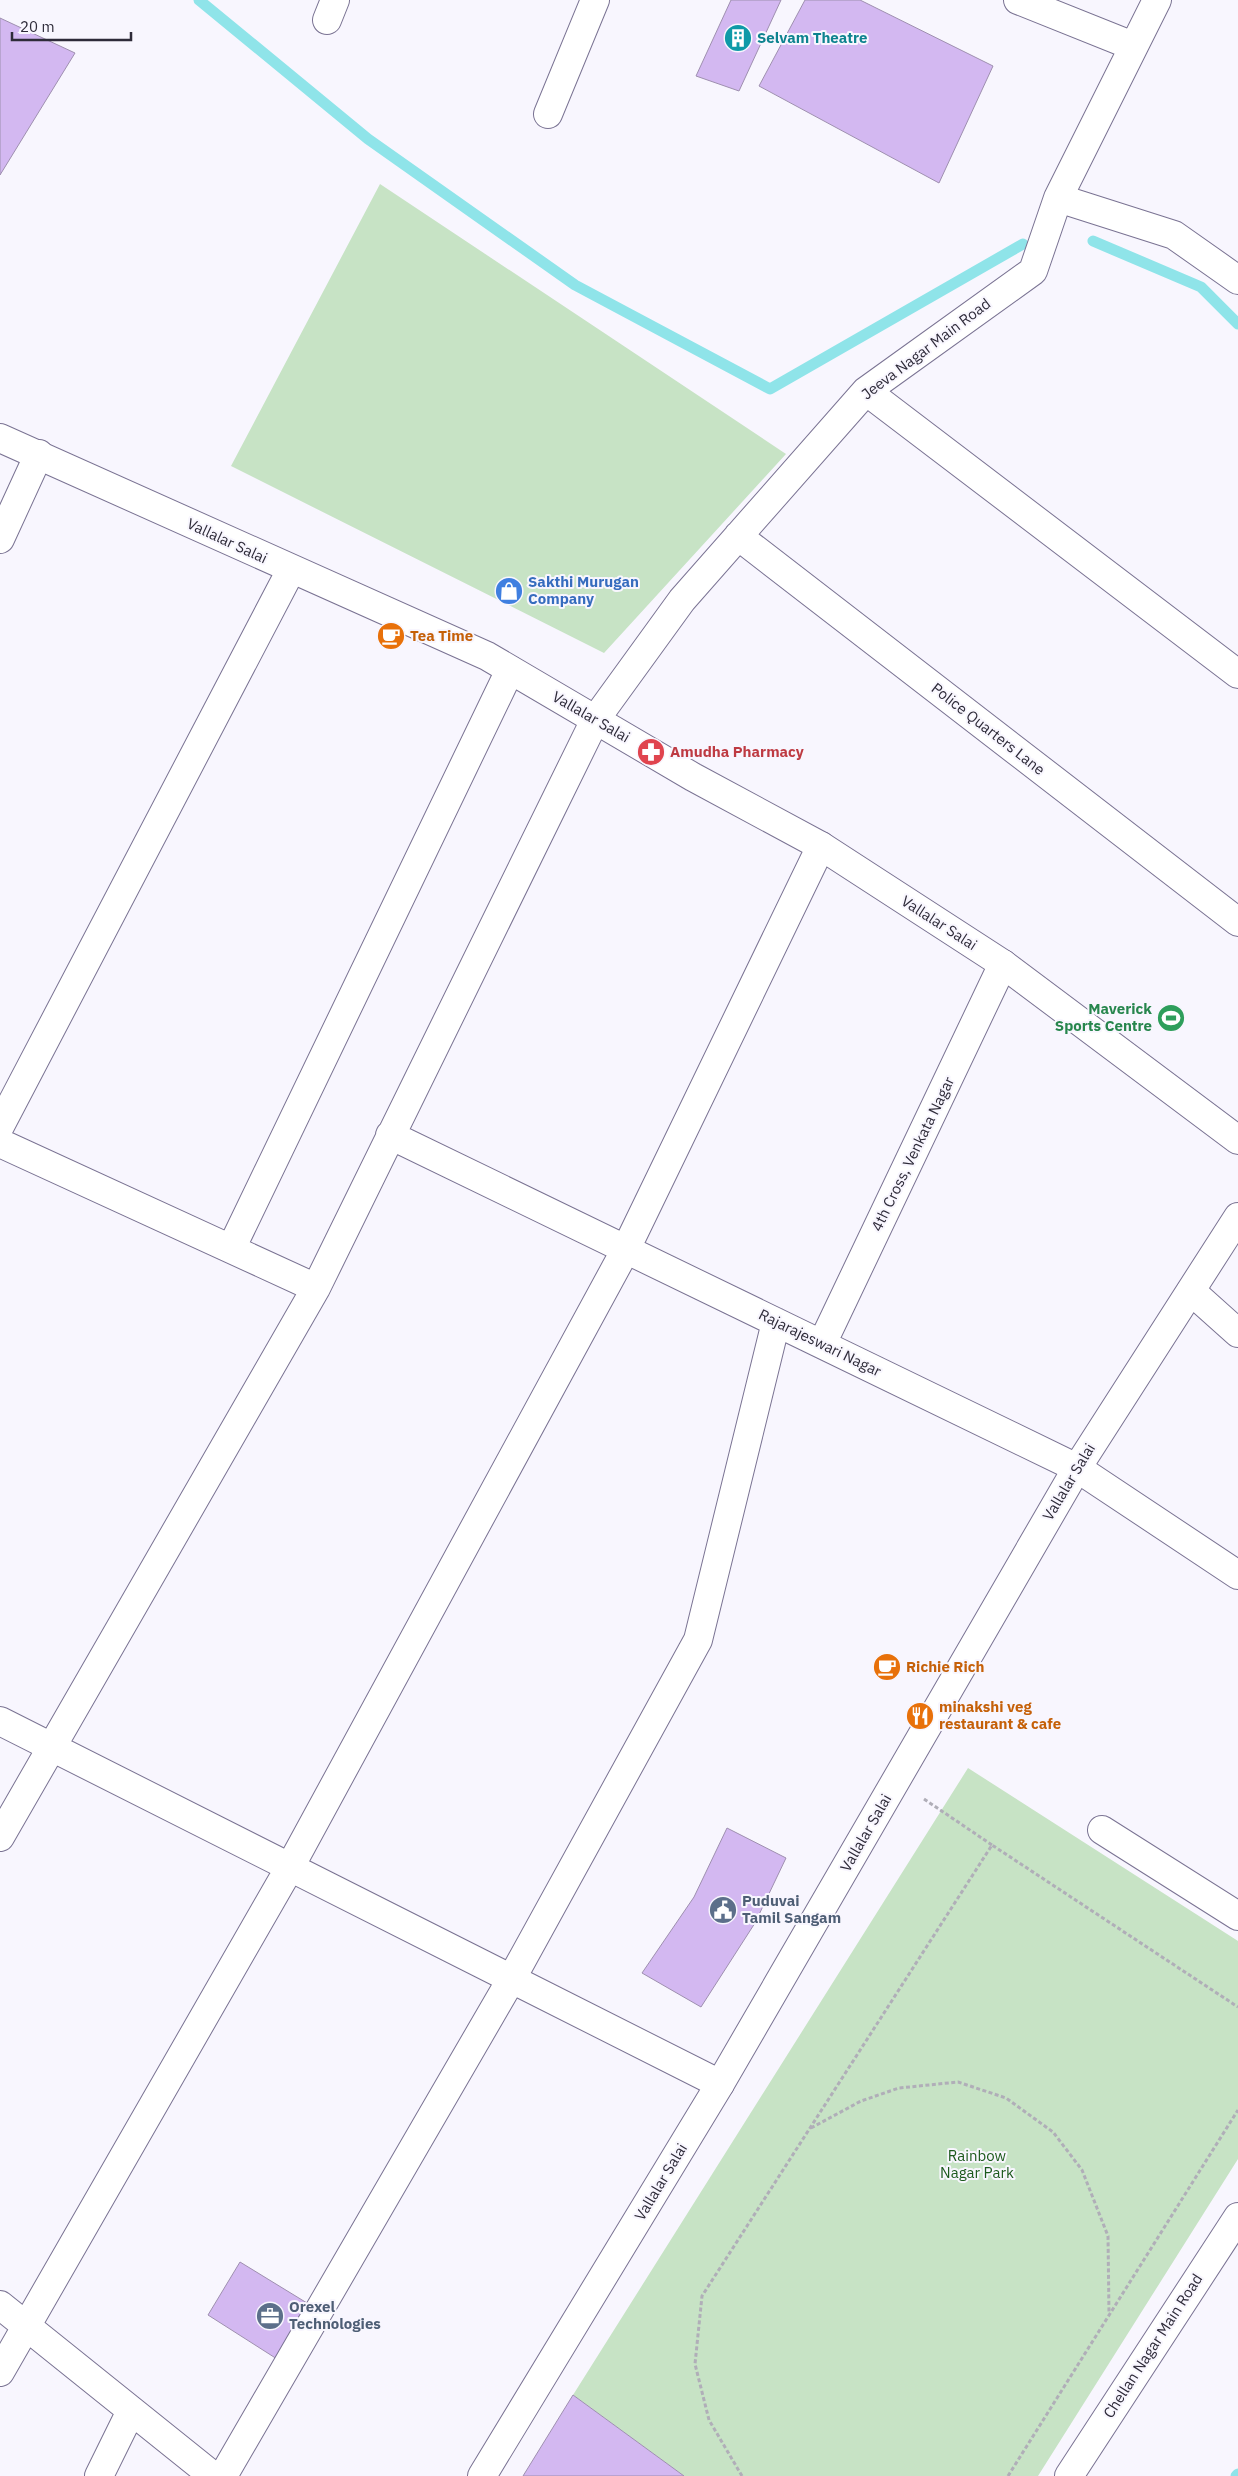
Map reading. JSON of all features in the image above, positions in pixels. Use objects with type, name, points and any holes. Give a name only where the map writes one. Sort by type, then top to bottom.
[{"type":"street","points":[[548,114],[595,0]]},
{"type":"street","points":[[1018,0],[1133,46]]},
{"type":"street","name":"Jeeva Nagar Main Road","points":[[0,1836],[316,1288],[595,720],[682,600],[866,391],[1033,271],[1058,198],[1157,0]]},
{"type":"street","points":[[1058,198],[1174,235],[1238,280]]},
{"type":"street","points":[[866,391],[1238,674]]},
{"type":"street","name":"Vallalar Salai","points":[[0,438],[40,454],[291,570],[487,656],[595,720],[821,846],[1003,964],[1238,1140]]},
{"type":"street","points":[[0,539],[40,454]]},
{"type":"street","name":"Police Quarters Lane","points":[[738,536],[1238,922]]},
{"type":"street","points":[[0,1126],[291,570]]},
{"type":"street","points":[[231,1249],[510,670]]},
{"type":"street","points":[[0,2372],[25,2325],[290,1867],[626,1249],[821,846]]},
{"type":"street","name":"4th Cross, Venkata Nagar","points":[[822,1344],[1003,964]]},
{"type":"street","name":"Rajarajeswari Nagar","points":[[390,1135],[1077,1468],[1238,1574]]},
{"type":"street","points":[[0,1143],[316,1288]]},
{"type":"street","name":"Vallalar Salai","points":[[482,2476],[720,2084],[1077,1468],[1238,1217]]},
{"type":"street","points":[[1191,1291],[1238,1333]]},
{"type":"street","points":[[224,2476],[512,1978],[698,1640],[776,1322]]},
{"type":"street","points":[[0,1721],[720,2084]]},
{"type":"street","points":[[1102,1830],[1238,1916]]},
{"type":"street","name":"Chellan Nagar Main Road","points":[[1069,2476],[1238,2216]]},
{"type":"street","points":[[0,2306],[212,2476]]},
{"type":"street","points":[[98,2476],[131,2411]]},
{"type":"path","points":[[896,1780],[1238,2007]]},
{"type":"path","points":[[742,2476],[710,2420],[695,2364],[702,2296],[992,1845]]},
{"type":"path","points":[[810,2128],[861,2102],[899,2088],[958,2082],[1006,2098],[1053,2132],[1082,2170],[1108,2236],[1109,2314]]},
{"type":"path","points":[[1008,2476],[1238,2110]]},
{"type":"green space","points":[[380,184],[786,454],[604,653],[231,466]]},
{"type":"green space","name":"Rainbow Nagar Park","points":[[968,1768],[1238,1941],[1238,2159],[1038,2476],[684,2476],[573,2395]]},
{"type":"building","name":"Selvam Theatre","points":[[731,0],[781,0],[739,91],[696,76]]},
{"type":"building","points":[[805,0],[860,0],[993,66],[939,183],[759,86]]},
{"type":"building","points":[[0,18],[75,53],[0,175]]},
{"type":"building","name":"Puduvai Tamil Sangam","points":[[727,1828],[786,1858],[755,1923],[701,2007],[642,1973],[694,1897]]},
{"type":"building","points":[[240,2262],[307,2303],[277,2359],[208,2315]]},
{"type":"building","points":[[573,2395],[684,2476],[523,2476]]},
{"type":"waterway","points":[[199,0],[368,139],[575,285],[770,389],[1023,244]]},
{"type":"waterway","points":[[1093,241],[1201,287],[1238,324]]},
{"type":"place","name":"Selvam Theatre","points":[[738,38]]},
{"type":"place","name":"Sakthi Murugan Company","points":[[509,591]]},
{"type":"place","name":"Tea Time","points":[[391,636]]},
{"type":"place","name":"Amudha Pharmacy","points":[[651,752]]},
{"type":"place","name":"Maverick Sports Centre","points":[[1171,1018]]},
{"type":"place","name":"Richie Rich","points":[[887,1667]]},
{"type":"place","name":"minakshi veg restaurant & cafe","points":[[920,1716]]},
{"type":"place","name":"Puduvai Tamil Sangam","points":[[723,1910]]},
{"type":"place","name":"Orexel Technologies","points":[[270,2316]]}]
